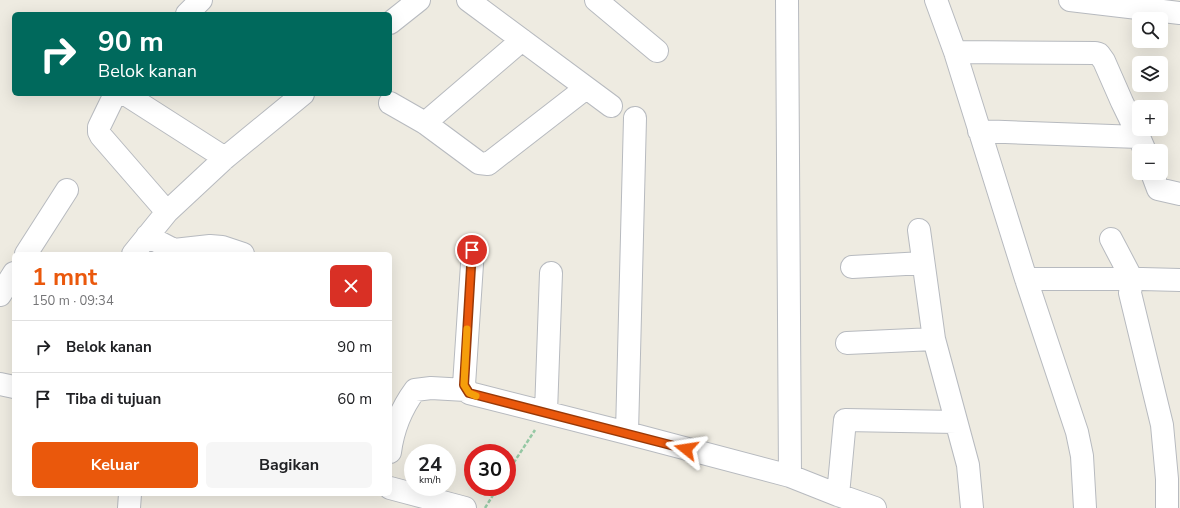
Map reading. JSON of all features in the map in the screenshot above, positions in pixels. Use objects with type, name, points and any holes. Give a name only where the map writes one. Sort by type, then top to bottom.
[{"type":"street","points":[[189,12],[201,0]]},
{"type":"street","points":[[392,21],[419,0]]},
{"type":"street","points":[[468,0],[610,106]]},
{"type":"street","points":[[596,0],[657,51]]},
{"type":"street","points":[[786,0],[790,476]]},
{"type":"street","points":[[936,0],[1076,432],[1082,456],[1085,508]]},
{"type":"street","points":[[1070,0],[1180,13]]},
{"type":"street","points":[[1176,0],[1180,9]]},
{"type":"street","points":[[425,123],[522,40]]},
{"type":"street","points":[[954,52],[1098,54],[1104,61],[1142,144]]},
{"type":"street","points":[[390,102],[425,123],[479,163],[488,164],[586,88]]},
{"type":"street","points":[[114,96],[99,127],[100,136],[167,212]]},
{"type":"street","points":[[128,96],[225,158]]},
{"type":"street","points":[[135,252],[167,212],[225,158],[301,96]]},
{"type":"street","points":[[627,433],[635,118]]},
{"type":"street","points":[[979,131],[1142,144]]},
{"type":"street","points":[[1155,180],[1158,189],[1180,194]]},
{"type":"street","points":[[27,252],[67,190]]},
{"type":"street","points":[[919,230],[934,339],[968,465],[972,508]]},
{"type":"street","points":[[147,236],[174,250],[210,246],[222,247],[237,252]]},
{"type":"street","points":[[1111,239],[1132,279],[1130,293],[1162,425],[1173,479],[1167,508]]},
{"type":"street","points":[[466,390],[464,385],[472,250]]},
{"type":"street","points":[[852,267],[924,263]]},
{"type":"street","points":[[546,412],[551,273]]},
{"type":"street","points":[[0,295],[12,276]]},
{"type":"street","points":[[1026,279],[1142,278],[1180,280]]},
{"type":"street","points":[[847,343],[934,339]]},
{"type":"street","points":[[0,384],[12,387]]},
{"type":"street","points":[[392,440],[405,404],[415,390],[432,388],[466,390],[473,395],[546,412],[790,476],[875,508]]},
{"type":"street","points":[[838,495],[845,420],[956,422]]},
{"type":"street","points":[[392,489],[465,508]]},
{"type":"street","points":[[129,508],[130,496]]},
{"type":"path","points":[[516,459],[546,412]]},
{"type":"path","points":[[485,508],[492,496]]},
{"type":"slow traffic","points":[[467,329],[464,385],[469,393],[476,396]]},
{"type":"route","points":[[472,250],[464,385],[469,393],[686,449]]}]
